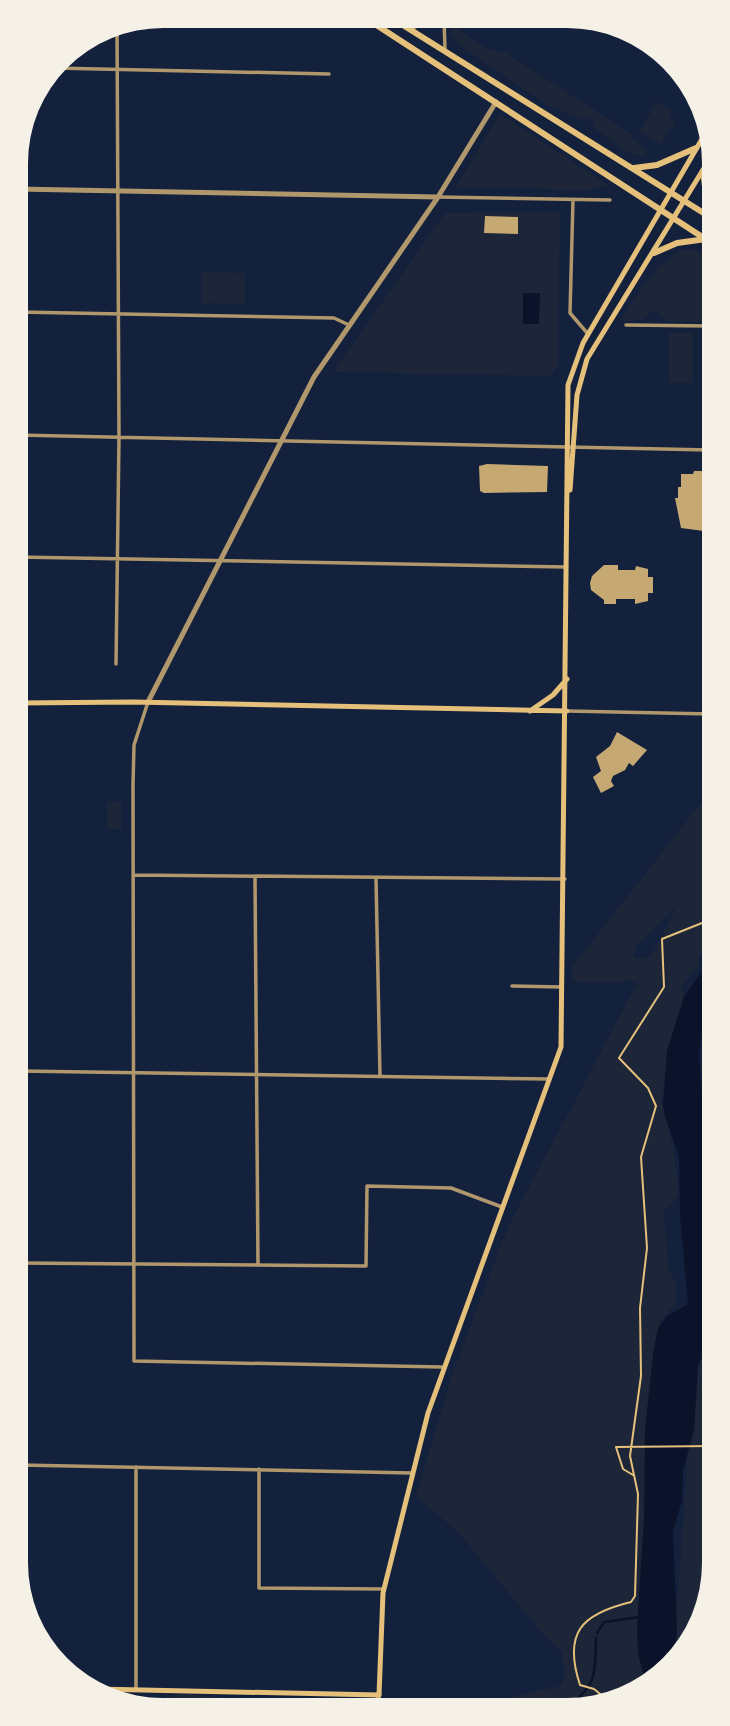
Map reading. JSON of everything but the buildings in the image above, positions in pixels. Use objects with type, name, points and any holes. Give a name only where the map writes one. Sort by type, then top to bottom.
[{"type":"main road","points":[[381,28],[702,237]]},
{"type":"main road","points":[[408,29],[702,212]]},
{"type":"main road","points":[[569,496],[565,446],[568,385],[576,358],[700,141]]},
{"type":"main road","points":[[634,168],[657,165],[696,148]]},
{"type":"main road","points":[[116,1689],[379,1695],[384,1589],[412,1473],[442,1367],[561,1046],[564,987],[569,496],[577,395],[587,359],[702,173]]},
{"type":"main road","points":[[654,253],[677,243],[702,241]]},
{"type":"main road","points":[[530,711],[553,695],[567,679]]},
{"type":"main road","points":[[28,703],[148,702],[567,711]]},
{"type":"street","points":[[443,28],[445,52]]},
{"type":"street","points":[[116,664],[119,437],[117,36]]},
{"type":"street","points":[[67,68],[329,74]]},
{"type":"street","points":[[442,1367],[134,1361],[134,745],[148,702],[314,377],[438,197],[496,102]]},
{"type":"street","points":[[28,189],[610,200]]},
{"type":"street","points":[[573,200],[570,313],[588,334]]},
{"type":"street","points":[[28,312],[334,318],[350,325]]},
{"type":"street","points":[[626,325],[702,326]]},
{"type":"street","points":[[28,435],[702,450]]},
{"type":"street","points":[[28,557],[568,568]]},
{"type":"street","points":[[567,711],[702,714]]},
{"type":"street","points":[[133,875],[565,879]]},
{"type":"street","points":[[255,877],[258,1265]]},
{"type":"street","points":[[376,878],[380,1076]]},
{"type":"street","points":[[512,986],[564,987]]},
{"type":"street","points":[[28,1072],[551,1079]]},
{"type":"street","points":[[28,1263],[366,1266],[367,1186],[451,1188],[502,1207]]},
{"type":"street","points":[[28,1465],[412,1473]]},
{"type":"street","points":[[136,1467],[136,1690]]},
{"type":"street","points":[[259,1469],[259,1588],[384,1589]]},
{"type":"path","points":[[599,1694],[584,1685],[578,1676],[573,1652],[576,1635],[593,1616],[616,1605],[631,1602],[635,1596],[638,1520],[630,1456],[641,1376],[640,1295],[647,1248],[641,1157],[656,1107],[646,1086],[619,1058],[664,987],[663,939],[702,923]]},
{"type":"path","points":[[634,1476],[623,1469],[616,1447],[702,1446]]},
{"type":"shaded area","points":[[451,28],[460,28],[487,48],[509,52],[509,55],[633,135],[631,138],[648,150],[643,157],[624,150],[594,128],[596,124],[586,117],[583,120],[549,106],[459,45],[451,33]]},
{"type":"shaded area","points":[[657,102],[672,111],[668,117],[676,122],[660,144],[639,131]]},
{"type":"shaded area","points":[[500,114],[608,185],[585,190],[456,187]]},
{"type":"shaded area","points":[[560,212],[558,364],[551,376],[333,372],[445,213]]},
{"type":"shaded area","points":[[690,249],[702,253],[702,322],[667,321],[655,310],[641,320],[619,322],[659,267],[680,252]]},
{"type":"shaded area","points":[[202,272],[245,273],[245,304],[202,303]]},
{"type":"shaded area","points":[[523,293],[540,293],[539,324],[523,324]]},
{"type":"shaded area","points":[[669,333],[693,333],[693,383],[669,383]]},
{"type":"shaded area","points":[[702,801],[702,955],[699,957],[699,965],[681,987],[684,995],[668,1051],[662,1103],[674,1150],[679,1195],[664,1212],[668,1266],[677,1288],[676,1304],[660,1321],[654,1344],[647,1671],[619,1688],[585,1697],[508,1698],[560,1686],[564,1679],[562,1652],[537,1627],[460,1534],[416,1496],[453,1372],[508,1227],[639,980],[608,983],[573,981],[572,967]],"holes":[[[677,906],[650,958],[634,958],[635,947]]]},
{"type":"shaded area","points":[[107,802],[121,802],[122,829],[107,829]]},
{"type":"shaded area","points":[[702,971],[702,1034],[699,1055],[702,1093],[702,1357],[698,1367],[694,1430],[683,1470],[682,1501],[673,1531],[676,1643],[656,1665],[643,1674],[638,1653],[637,1625],[644,1518],[645,1429],[653,1355],[658,1328],[667,1316],[688,1304],[680,1216],[679,1156],[663,1104],[667,1051],[684,997]]},
{"type":"shaded area","points":[[702,1329],[702,1572],[692,1615],[674,1645],[688,1451]]},
{"type":"shaded area","points":[[179,1694],[227,1698],[163,1698]]},
{"type":"waterway","points":[[597,1633],[604,1622],[640,1617]]},
{"type":"waterway","points":[[579,1697],[593,1676],[596,1638]]}]
